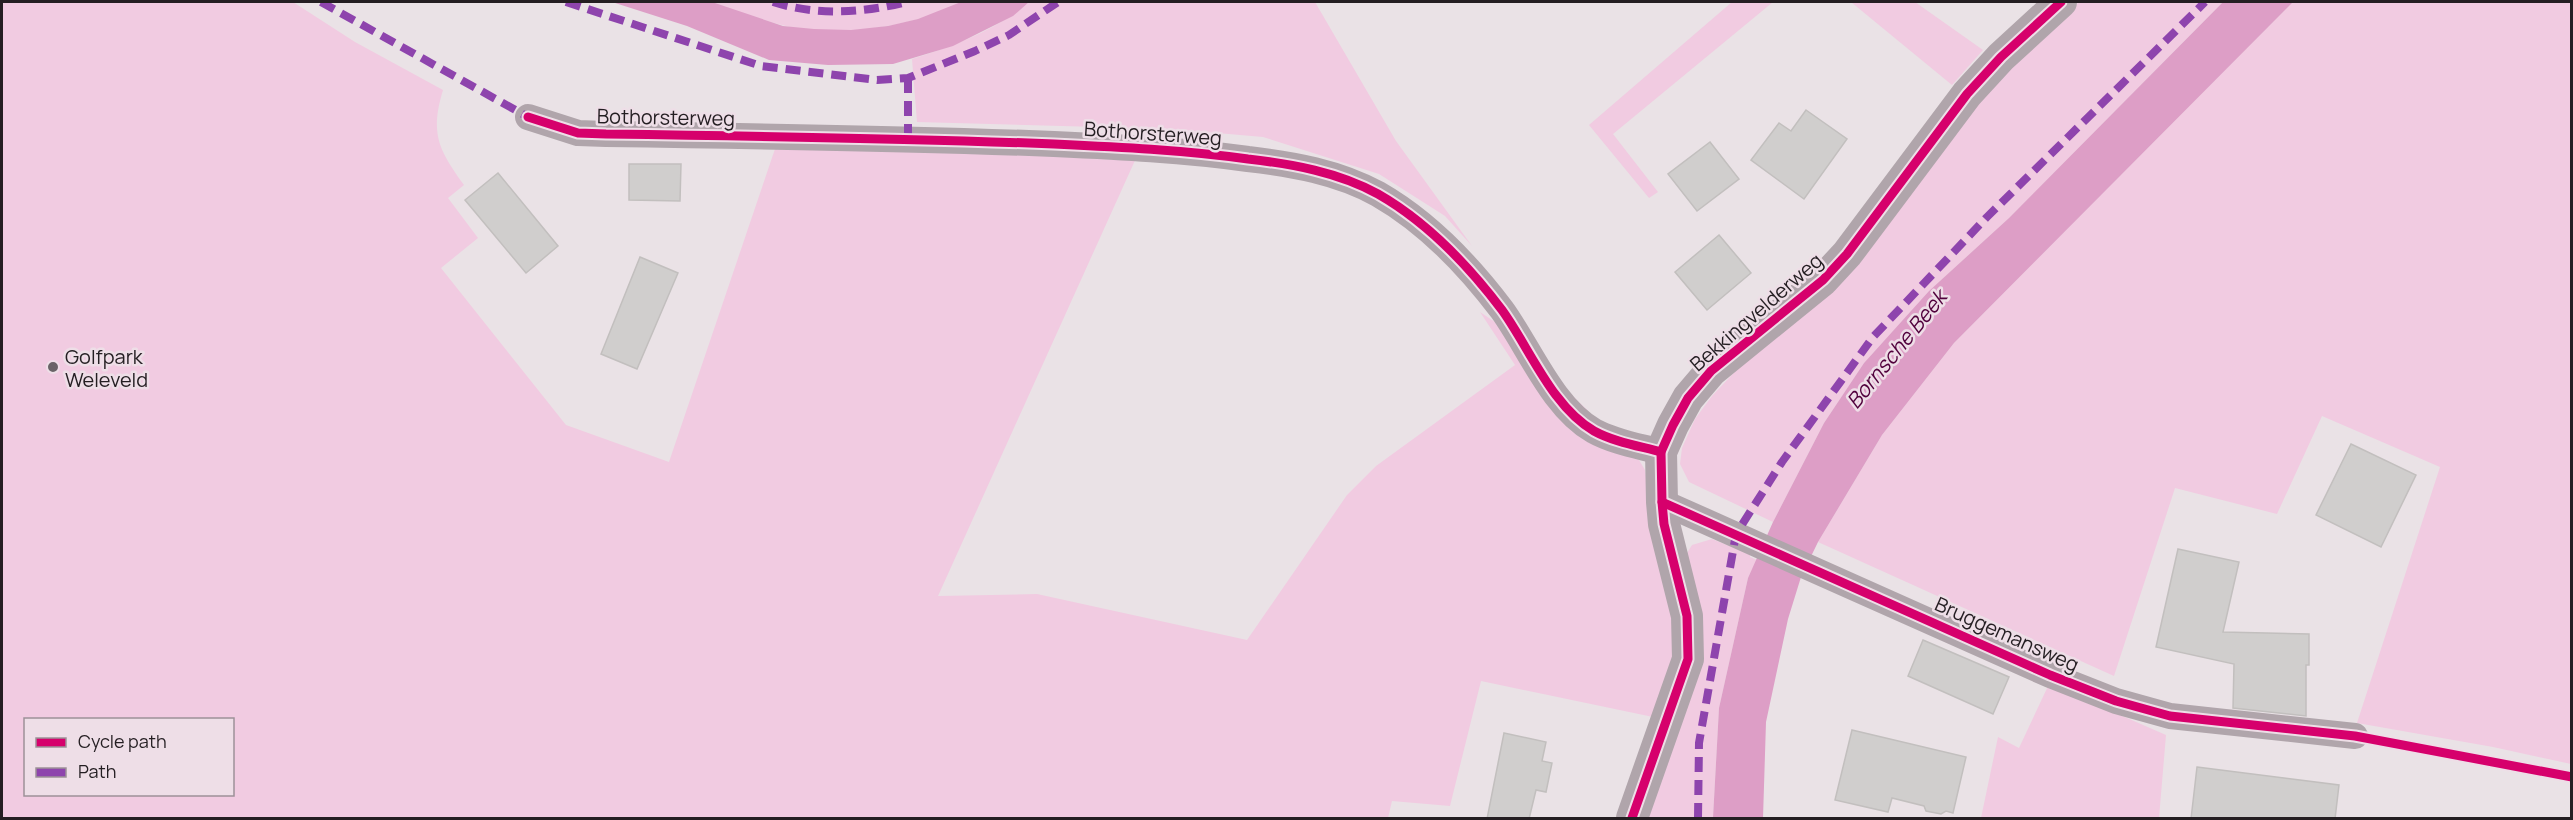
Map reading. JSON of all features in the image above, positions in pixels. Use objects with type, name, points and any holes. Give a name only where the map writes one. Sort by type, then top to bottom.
[{"type":"street","name":"Bekkingvelderweg","points":[[1632,819],[1688,659],[1687,616],[1664,524],[1661,452],[1688,398],[1738,348],[1823,280],[1848,254],[1930,140],[1967,94],[2001,57],[2061,2]]},
{"type":"street","name":"Bothorsterweg","points":[[528,117],[578,133],[597,134],[908,138],[1181,150],[1277,163],[1333,175],[1377,194],[1427,228],[1444,244],[1469,270],[1502,311],[1543,375],[1572,414],[1594,431],[1661,452]]},
{"type":"street","name":"Bruggemansweg","points":[[1662,502],[2050,675],[2116,701],[2170,716],[2355,736]]},
{"type":"shaded area","points":[[2,2],[293,2],[355,42],[443,90],[437,118],[439,140],[448,161],[464,185],[448,198],[478,238],[441,268],[566,425],[669,462],[776,146],[1137,156],[938,596],[1037,594],[1247,640],[1347,495],[1376,466],[1515,365],[1480,312],[1498,324],[1639,460],[1645,470],[1677,642],[1653,717],[1481,681],[1450,806],[1392,801],[1388,818],[2,818]]},
{"type":"shaded area","points":[[712,2],[961,2],[942,11],[898,24],[825,31],[782,25]]},
{"type":"shaded area","points":[[1029,2],[1315,2],[1396,141],[1472,246],[1445,216],[1379,174],[1263,137],[1171,129],[917,122],[912,59],[943,49],[989,29]]},
{"type":"shaded area","points":[[1732,2],[1773,2],[1613,134],[1658,192],[1649,198],[1589,125]]},
{"type":"shaded area","points":[[1851,2],[1915,2],[1983,50],[1952,85]]},
{"type":"shaded area","points":[[2079,2],[2223,2],[2009,218],[1929,291],[1864,363],[1824,423],[1773,522],[1689,482],[1680,464],[1682,448],[1695,419],[1712,396],[1744,362],[1866,255],[1941,149],[1994,85]]},
{"type":"shaded area","points":[[2293,2],[2571,2],[2571,764],[2493,747],[2357,723],[2440,467],[2322,416],[2277,514],[2175,488],[2114,676],[1818,542],[1882,435],[1954,343]]},
{"type":"shaded area","points":[[1712,539],[1750,554],[1750,557],[1757,560],[1748,578],[1719,708],[1713,818],[1646,818],[1695,670],[1687,553],[1692,545]]},
{"type":"shaded area","points":[[2049,684],[2166,735],[2159,818],[1981,818],[1998,737],[2019,748]]},
{"type":"water","points":[[612,2],[712,2],[783,26],[851,30],[888,26],[918,19],[961,2],[1029,2],[1013,16],[953,46],[893,64],[828,65],[769,60],[687,26]]},
{"type":"water","name":"Bornsche Beek","points":[[2223,2],[2293,2],[1954,343],[1882,435],[1818,542],[1801,577],[1788,619],[1766,722],[1763,818],[1713,818],[1719,708],[1748,578],[1773,522],[1824,423],[1864,363],[1929,291],[2009,218]]},
{"type":"building","points":[[1806,110],[1847,139],[1804,199],[1751,160],[1779,123],[1791,131]]},
{"type":"building","points":[[1710,142],[1739,179],[1697,211],[1668,174]]},
{"type":"building","points":[[629,164],[681,164],[680,201],[629,200]]},
{"type":"building","points":[[498,173],[558,246],[526,273],[465,200]]},
{"type":"building","points":[[1719,235],[1751,273],[1707,310],[1675,272]]},
{"type":"building","points":[[640,257],[678,273],[637,369],[601,354]]},
{"type":"building","points":[[2351,444],[2416,475],[2381,547],[2316,515]]},
{"type":"building","points":[[2178,549],[2239,562],[2223,632],[2309,634],[2309,665],[2306,665],[2306,716],[2233,708],[2234,664],[2156,647]]},
{"type":"building","points":[[1923,640],[2009,677],[1993,714],[1908,676]]},
{"type":"building","points":[[1852,730],[1966,757],[1953,813],[1946,811],[1941,814],[1926,811],[1924,806],[1892,798],[1888,812],[1835,800]]},
{"type":"building","points":[[1504,733],[1546,742],[1542,761],[1552,763],[1546,792],[1536,790],[1529,819],[1487,819]]},
{"type":"building","points":[[2197,767],[2339,785],[2335,819],[2191,819]]},
{"type":"marked path","points":[[321,2],[528,117]]},
{"type":"marked path","points":[[566,2],[761,66],[877,80],[908,78],[975,51],[1009,35],[1058,2]]},
{"type":"marked path","points":[[773,2],[823,11],[857,11],[907,2]]},
{"type":"marked path","points":[[1698,818],[1699,743],[1736,534],[1782,462],[1873,337],[1987,217],[2205,2]]},
{"type":"marked path","points":[[908,78],[908,139]]},
{"type":"cycle path","points":[[1632,818],[1688,659],[1687,616],[1664,524],[1662,502],[1661,452],[1673,425],[1688,398],[1711,371],[1823,280],[1847,254],[1967,94],[2001,57],[2061,2]]},
{"type":"cycle path","points":[[528,117],[578,133],[942,140],[1151,149],[1265,161],[1298,166],[1331,175],[1363,186],[1396,205],[1446,246],[1502,310],[1542,375],[1579,420],[1594,431],[1610,438],[1661,452]]},
{"type":"cycle path","points":[[1662,502],[2050,675],[2116,701],[2170,716],[2355,736],[2572,777]]},
{"type":"place","name":"Golfpark Weleveld","points":[[53,367]]}]
